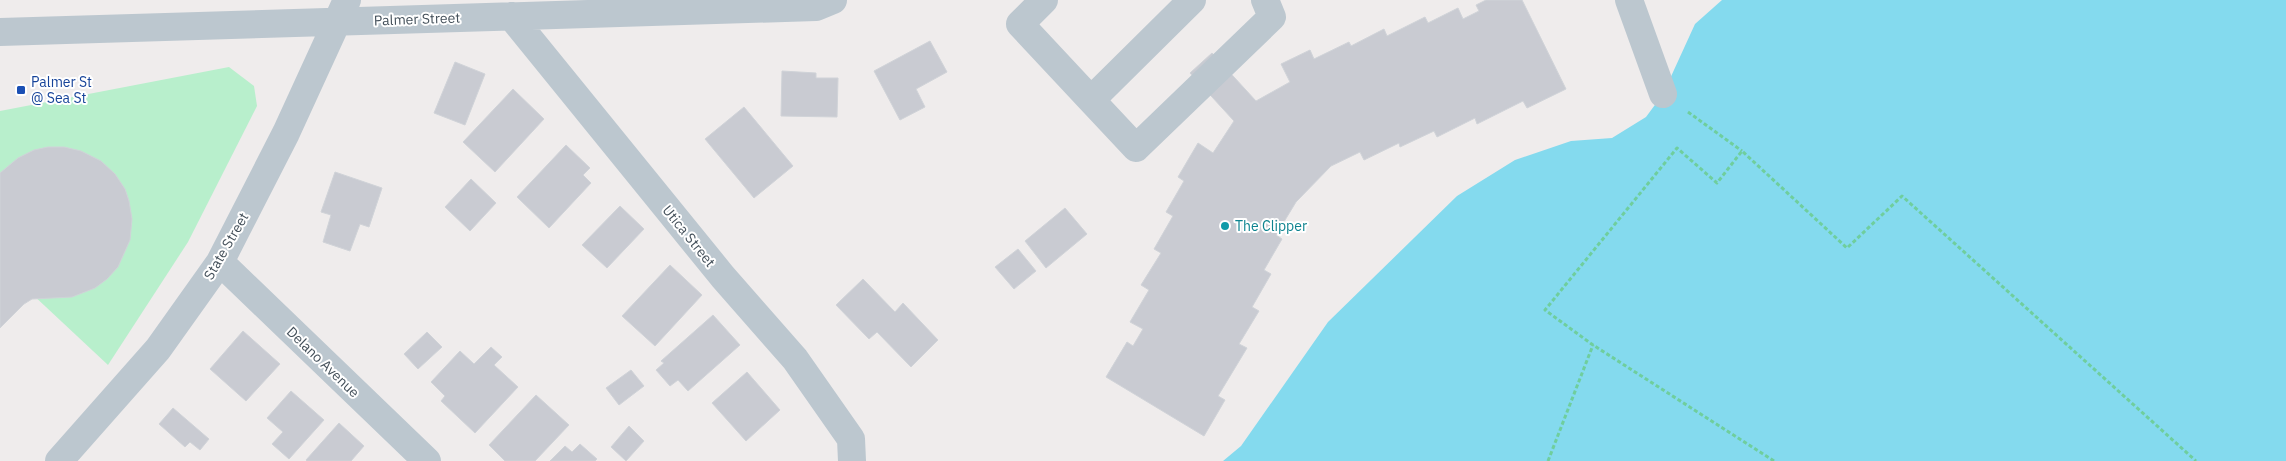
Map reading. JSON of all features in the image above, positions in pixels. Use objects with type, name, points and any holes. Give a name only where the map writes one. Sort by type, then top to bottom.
[{"type":"street","name":"Palmer Street","points":[[0,32],[342,11],[511,16],[816,7],[833,0]]},
{"type":"street","points":[[1044,0],[1020,24],[1136,148],[1272,17],[1265,0]]},
{"type":"street","points":[[1091,100],[1192,0]]},
{"type":"street","points":[[1629,0],[1663,94]]},
{"type":"street","name":"State Street","points":[[59,461],[158,349],[220,262],[286,133],[342,11]]},
{"type":"street","name":"Utica Street","points":[[511,16],[722,277],[795,359],[851,450]]},
{"type":"street","name":"Delano Avenue","points":[[220,262],[427,461]]},
{"type":"path","points":[[1663,94],[1742,151],[1847,248],[1902,196],[2196,461]]},
{"type":"path","points":[[1742,151],[1716,183],[1677,148],[1545,310],[1594,345],[1774,461]]},
{"type":"path","points":[[1548,461],[1594,345]]},
{"type":"green space","points":[[229,67],[254,86],[257,106],[188,242],[108,365],[0,264],[0,111]]},
{"type":"water","points":[[1722,0],[2286,0],[2286,461],[1223,461],[1241,446],[1328,322],[1457,196],[1515,160],[1571,141],[1612,138],[1646,117],[1663,94],[1695,24]]},
{"type":"building","name":"The Clipper","points":[[1486,0],[1522,0],[1566,89],[1527,108],[1523,101],[1477,124],[1475,118],[1437,137],[1434,131],[1400,147],[1399,143],[1364,160],[1360,152],[1331,166],[1296,202],[1276,235],[1282,239],[1264,270],[1271,274],[1252,307],[1259,311],[1239,344],[1247,348],[1218,396],[1225,400],[1204,436],[1106,377],[1127,342],[1133,346],[1143,329],[1130,322],[1149,290],[1141,285],[1161,253],[1154,249],[1173,216],[1166,212],[1184,181],[1178,177],[1198,143],[1213,153],[1234,121],[1190,73],[1212,53],[1256,101],[1290,82],[1281,64],[1310,50],[1314,59],[1349,42],[1351,46],[1384,29],[1387,36],[1425,17],[1428,23],[1458,8],[1463,19],[1479,11],[1476,5]]},
{"type":"building","points":[[930,41],[947,72],[916,89],[925,107],[900,120],[874,71]]},
{"type":"building","points":[[455,62],[485,74],[465,125],[434,113]]},
{"type":"building","points":[[782,71],[816,73],[816,78],[838,78],[837,117],[781,116]]},
{"type":"building","points":[[513,89],[544,119],[495,172],[463,142]]},
{"type":"building","points":[[744,107],[793,166],[754,198],[705,139]]},
{"type":"building","points":[[566,145],[590,168],[583,175],[591,183],[549,228],[517,197]]},
{"type":"building","points":[[48,147],[64,147],[81,151],[101,161],[115,174],[125,189],[129,201],[132,219],[130,240],[118,267],[95,288],[72,297],[32,299],[24,304],[0,328],[0,173],[18,158],[34,150]]},
{"type":"building","points":[[335,172],[382,188],[369,227],[360,224],[350,251],[323,242],[331,215],[321,212]]},
{"type":"building","points":[[471,179],[496,203],[470,231],[445,207]]},
{"type":"building","points":[[620,206],[644,229],[607,268],[582,245]]},
{"type":"building","points":[[1065,208],[1087,234],[1046,268],[1025,241]]},
{"type":"building","points":[[1018,249],[1036,271],[1014,289],[995,267]]},
{"type":"building","points":[[670,265],[702,295],[655,346],[622,316]]},
{"type":"building","points":[[863,279],[895,312],[903,303],[938,340],[911,367],[877,332],[869,339],[836,305]]},
{"type":"building","points":[[713,315],[740,345],[688,391],[678,380],[670,386],[656,370],[664,363],[661,361]]},
{"type":"building","points":[[243,331],[280,364],[246,401],[210,369]]},
{"type":"building","points":[[427,332],[442,347],[418,369],[404,354]]},
{"type":"building","points":[[491,347],[502,357],[494,365],[518,387],[475,433],[441,401],[445,396],[431,382],[460,351],[474,364]]},
{"type":"building","points":[[631,370],[644,386],[619,405],[606,388]]},
{"type":"building","points":[[747,372],[780,410],[746,441],[712,403]]},
{"type":"building","points":[[291,391],[324,420],[289,459],[272,444],[283,432],[267,418]]},
{"type":"building","points":[[536,395],[569,425],[535,461],[505,461],[489,445]]},
{"type":"building","points":[[173,408],[209,439],[200,450],[190,442],[185,447],[159,424]]},
{"type":"building","points":[[339,423],[364,446],[351,461],[307,461],[306,460]]},
{"type":"building","points":[[629,426],[644,441],[626,461],[611,447]]},
{"type":"building","points":[[580,444],[597,459],[595,461],[550,461],[565,446],[572,452]]},
{"type":"place","name":"Palmer St @ Sea St","points":[[21,90]]},
{"type":"place","name":"The Clipper","points":[[1225,226]]}]
